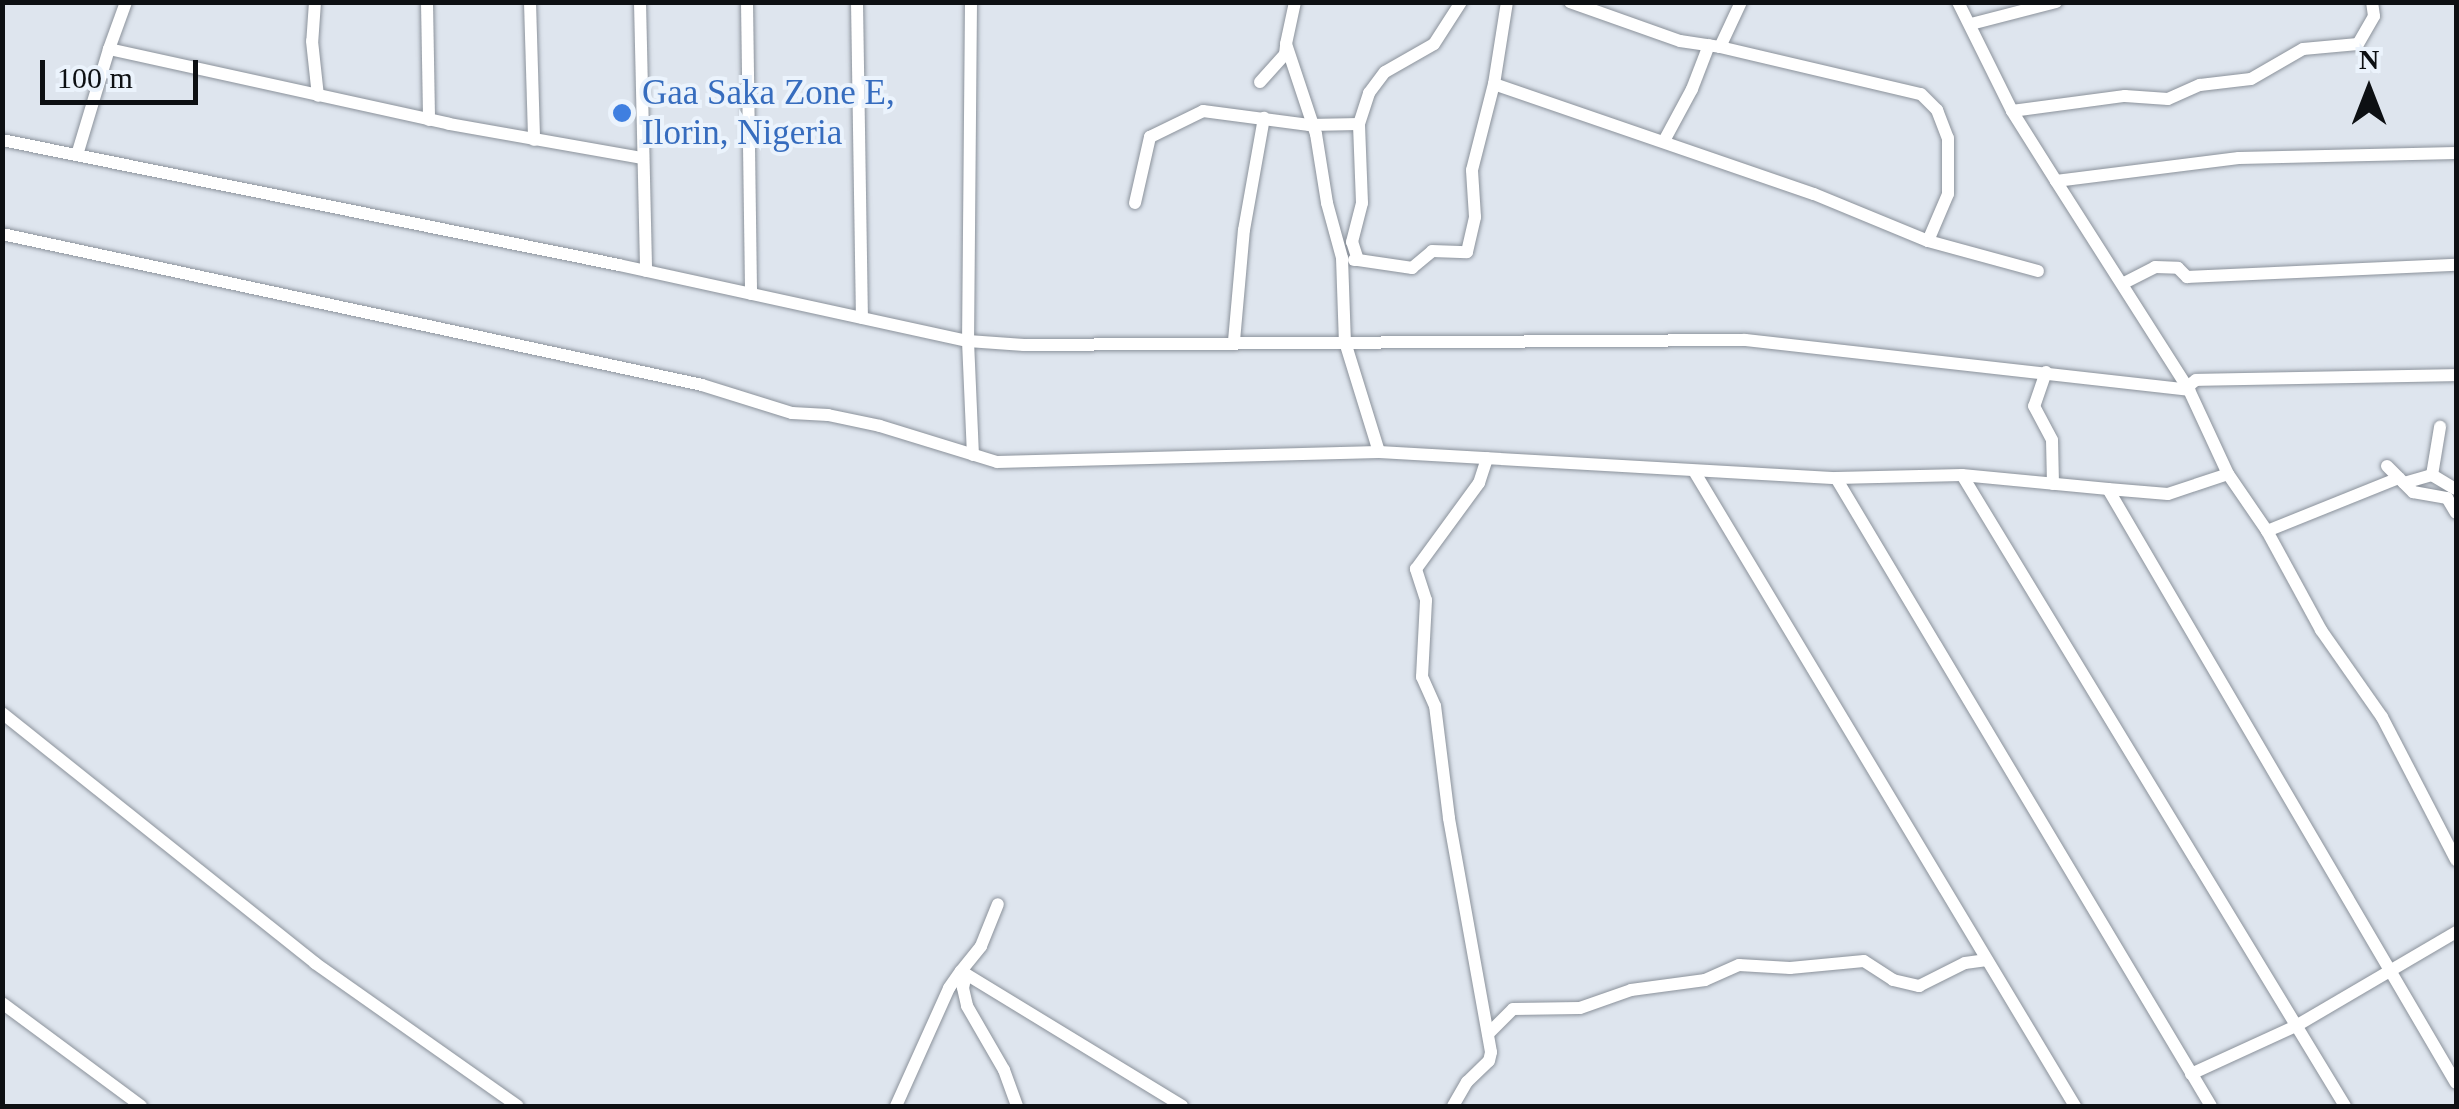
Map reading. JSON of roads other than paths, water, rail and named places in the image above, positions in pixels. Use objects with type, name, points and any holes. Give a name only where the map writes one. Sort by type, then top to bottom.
[{"type":"street","points":[[78,155],[126,2]]},
{"type":"street","points":[[315,2],[312,41],[318,96]]},
{"type":"street","points":[[426,2],[430,120]]},
{"type":"street","points":[[530,2],[534,140]]},
{"type":"street","points":[[640,2],[646,271]]},
{"type":"street","points":[[747,2],[751,294]]},
{"type":"street","points":[[857,2],[862,318]]},
{"type":"street","points":[[971,2],[968,342],[973,455]]},
{"type":"street","points":[[1260,82],[1285,54],[1295,2]]},
{"type":"street","points":[[1358,260],[1352,242],[1362,204],[1359,124],[1379,79],[1434,44],[1461,2]]},
{"type":"street","points":[[1342,258],[1412,268],[1432,251],[1467,252],[1475,216],[1472,170],[1494,84],[1507,2]]},
{"type":"street","points":[[1570,2],[1655,35],[1926,98],[1948,138],[1948,194],[1928,241]]},
{"type":"street","points":[[1664,141],[1740,2]]},
{"type":"street","points":[[1958,2],[2012,111],[2188,388],[2228,474],[2267,531],[2320,630],[2382,717],[2456,860]]},
{"type":"street","points":[[1971,24],[2056,2]]},
{"type":"street","points":[[2012,111],[2125,96],[2168,99],[2200,86],[2250,79],[2303,49],[2358,44],[2374,16],[2372,2]]},
{"type":"street","points":[[1286,44],[1309,125],[1316,134],[1327,203],[1342,258],[1345,342],[1379,452]]},
{"type":"street","points":[[109,49],[430,120],[641,158]]},
{"type":"street","points":[[1494,84],[1814,194],[1928,241],[2038,271]]},
{"type":"street","points":[[1135,202],[1146,146],[1156,133],[1208,110],[1309,125],[1359,124]]},
{"type":"street","points":[[1234,342],[1244,230],[1264,118]]},
{"type":"street","points":[[2,140],[646,271],[968,342],[1024,346],[1745,340],[2188,388]]},
{"type":"street","points":[[2056,181],[2239,158],[2456,153]]},
{"type":"street","points":[[2,234],[702,386],[792,412],[880,426],[997,462],[1379,452],[1836,478],[1962,475],[2168,494],[2228,474]]},
{"type":"street","points":[[2124,283],[2154,267],[2178,268],[2186,277],[2456,265]]},
{"type":"street","points":[[2046,372],[2034,406],[2052,440],[2053,484]]},
{"type":"street","points":[[2188,388],[2196,380],[2456,375]]},
{"type":"street","points":[[2432,476],[2440,428]]},
{"type":"street","points":[[1453,1106],[1467,1082],[1489,1062],[1488,1034],[1449,818],[1435,706],[1422,677],[1426,600],[1416,569],[1479,483],[1487,458]]},
{"type":"street","points":[[2388,466],[2414,492],[2447,498],[2456,513]]},
{"type":"street","points":[[1694,470],[2075,1106]]},
{"type":"street","points":[[1962,475],[2345,1106]]},
{"type":"street","points":[[2267,531],[2402,480],[2432,476],[2455,487],[2441,497]]},
{"type":"street","points":[[1836,478],[2211,1106]]},
{"type":"street","points":[[2108,489],[2456,1083]]},
{"type":"street","points":[[2,714],[315,962],[518,1106]]},
{"type":"street","points":[[896,1106],[949,988],[982,946],[998,904]]},
{"type":"street","points":[[2192,1074],[2296,1026],[2456,932]]},
{"type":"street","points":[[1488,1034],[1512,1009],[1580,1008],[1631,990],[1706,980],[1739,965],[1790,968],[1864,961],[1893,980],[1919,986],[1965,962],[1987,960]]},
{"type":"street","points":[[964,972],[967,1006],[1004,1070],[1017,1106]]},
{"type":"street","points":[[964,972],[1182,1106]]},
{"type":"street","points":[[2,1004],[141,1106]]},
{"type":"place","name":"Gaa Saka Zone E, Ilorin, Nigeria","points":[[622,113]]}]
